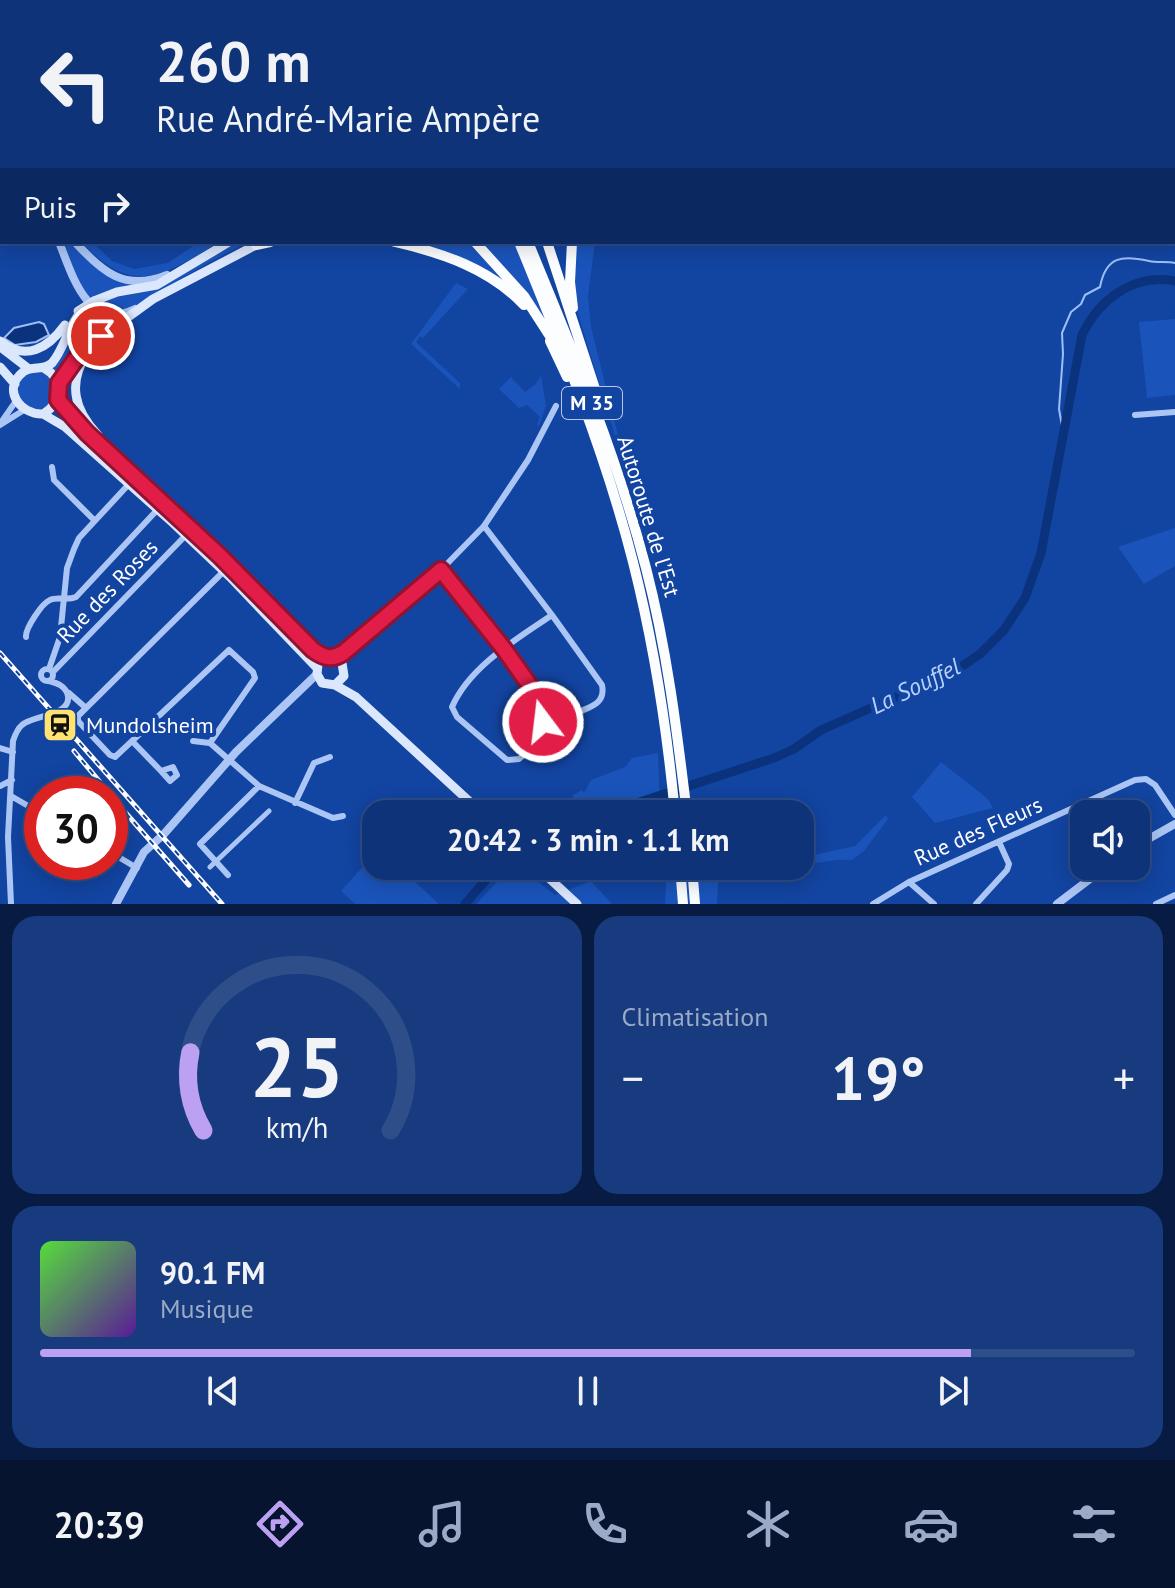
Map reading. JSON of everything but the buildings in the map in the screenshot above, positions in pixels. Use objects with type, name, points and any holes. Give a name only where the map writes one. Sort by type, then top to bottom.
[{"type":"highway","points":[[401,244],[465,264],[504,287],[529,310],[540,326],[571,385]]},
{"type":"highway","points":[[477,244],[534,310],[556,347],[602,461]]},
{"type":"highway","name":"Autoroute de l’Est","points":[[520,244],[576,384],[633,561],[676,771]]},
{"type":"highway","name":"Autoroute de l’Est","points":[[529,244],[601,426],[646,567],[671,690],[680,800]]},
{"type":"highway","points":[[548,244],[609,433],[646,567]]},
{"type":"highway","points":[[572,244],[571,291],[586,363]]},
{"type":"highway","points":[[681,880],[683,904]]},
{"type":"highway","points":[[693,880],[695,904]]},
{"type":"main road","points":[[0,344],[19,351],[42,348],[96,300],[117,292],[152,288],[226,244]]},
{"type":"main road","points":[[43,414],[58,400],[59,383],[88,346],[153,299],[259,244]]},
{"type":"main road","points":[[79,312],[53,362],[44,368],[29,369],[18,377],[15,384],[16,401],[24,410],[43,414],[65,427],[158,509],[224,573],[288,643],[294,643],[318,675],[356,697],[466,800]]},
{"type":"main road","points":[[129,316],[87,354],[77,372],[74,391],[79,411],[149,484],[153,493]]},
{"type":"main road","points":[[0,344],[29,369]]},
{"type":"main road","points":[[0,367],[15,384]]},
{"type":"main road","points":[[44,368],[59,383]]},
{"type":"main road","points":[[58,400],[87,433],[153,493],[313,650],[331,658],[409,747]]},
{"type":"main road","points":[[318,675],[331,658]]},
{"type":"main road","points":[[335,685],[344,671]]},
{"type":"main road","points":[[551,880],[577,904]]},
{"type":"street","points":[[60,244],[81,293],[93,307],[108,313],[122,313],[153,299]]},
{"type":"street","points":[[77,244],[100,268],[119,279],[132,281],[164,277],[200,259]]},
{"type":"street","points":[[0,424],[16,401]]},
{"type":"street","points":[[331,658],[358,641],[441,570],[484,526],[528,460],[556,406]]},
{"type":"street","points":[[0,424],[24,410]]},
{"type":"street","points":[[1135,415],[1175,412]]},
{"type":"street","points":[[52,467],[54,480],[95,521]]},
{"type":"street","points":[[51,675],[60,637],[71,557],[79,538],[129,484]]},
{"type":"street","points":[[26,637],[25,631],[47,602],[76,597],[158,509]]},
{"type":"street","points":[[441,570],[504,649],[548,711],[563,718],[599,702],[602,685],[484,526]]},
{"type":"street","name":"Rue des Roses","points":[[51,675],[186,535]]},
{"type":"street","points":[[210,743],[255,678],[253,672],[229,650],[117,756],[111,756],[78,721],[86,708],[224,573]]},
{"type":"street","points":[[547,730],[519,759],[507,760],[453,713],[455,701],[473,679],[504,649],[552,615]]},
{"type":"street","points":[[344,671],[358,641]]},
{"type":"street","points":[[51,675],[86,708]]},
{"type":"street","points":[[51,675],[67,693],[67,703],[62,711]]},
{"type":"street","points":[[116,904],[144,852],[164,834],[229,759],[318,675]]},
{"type":"street","points":[[11,904],[8,837],[13,752],[20,730],[29,723],[62,711],[70,702],[69,693]]},
{"type":"street","points":[[547,730],[543,722],[548,711]]},
{"type":"street","points":[[547,730],[560,730],[563,718]]},
{"type":"street","points":[[132,741],[161,771]]},
{"type":"street","points":[[193,741],[210,743],[259,786],[333,818],[343,816]]},
{"type":"street","points":[[0,748],[13,752]]},
{"type":"street","points":[[295,803],[314,763],[330,757]]},
{"type":"street","name":"Rue des Fleurs","points":[[873,904],[909,882],[1135,780],[1146,779],[1155,785],[1175,815]]},
{"type":"street","points":[[0,786],[12,780]]},
{"type":"street","points":[[0,786],[24,801]]},
{"type":"street","points":[[228,875],[213,864],[200,844],[259,786]]},
{"type":"street","points":[[213,864],[269,811]]},
{"type":"street","points":[[1150,838],[1175,824]]},
{"type":"street","points":[[976,904],[1007,870],[1009,864],[999,842]]},
{"type":"street","points":[[128,863],[137,868]]},
{"type":"street","points":[[1057,904],[1089,880]]},
{"type":"street","points":[[909,882],[934,904]]},
{"type":"street","points":[[1156,904],[1175,895]]},
{"type":"shaded area","points":[[61,244],[73,244],[95,267],[112,278],[145,285],[87,300]]},
{"type":"shaded area","points":[[83,244],[94,244],[112,261],[134,269],[168,263],[196,244],[216,244],[181,264],[148,276],[116,270]]},
{"type":"shaded area","points":[[233,244],[244,244],[130,309],[114,312],[94,306]]},
{"type":"shaded area","points":[[412,244],[470,244],[511,288]]},
{"type":"shaded area","points":[[482,244],[515,244],[544,317]]},
{"type":"shaded area","points":[[576,244],[595,244],[588,296],[591,327],[632,492],[576,307]]},
{"type":"shaded area","points":[[456,283],[468,289],[416,342],[460,383],[460,389],[411,344]]},
{"type":"shaded area","points":[[89,309],[120,317],[60,378],[51,369],[82,315]]},
{"type":"shaded area","points":[[1175,319],[1175,395],[1147,398],[1139,322]]},
{"type":"shaded area","points":[[39,322],[44,324],[49,335],[36,342],[15,345],[4,338],[14,328]]},
{"type":"shaded area","points":[[36,372],[49,378],[55,391],[49,404],[36,410],[23,404],[17,391],[23,378]]},
{"type":"shaded area","points":[[541,376],[546,406],[539,426],[540,417],[527,405],[519,408],[499,389],[511,377],[525,392]]},
{"type":"shaded area","points":[[1175,528],[1175,566],[1144,584],[1118,547]]},
{"type":"shaded area","points":[[658,753],[660,800],[573,800],[573,795],[582,790],[584,793],[591,780],[625,767],[632,758]]},
{"type":"shaded area","points":[[941,762],[988,799],[993,808],[935,823],[912,797]]},
{"type":"shaded area","points":[[886,815],[888,819],[864,851],[852,860],[814,863],[814,855],[855,846]]},
{"type":"shaded area","points":[[362,868],[362,880],[413,880],[439,904],[355,904],[341,891]]},
{"type":"shaded area","points":[[499,880],[536,880],[555,895],[591,881],[612,904],[476,904]]},
{"type":"shaded area","points":[[666,880],[718,880],[717,904],[665,904]]},
{"type":"waterway","points":[[1063,432],[1059,409],[1062,333],[1071,312],[1081,304],[1085,295],[1100,287],[1106,269],[1117,260],[1131,258],[1175,263]]},
{"type":"waterway","name":"La Souffel","points":[[646,800],[774,758],[794,749],[821,730],[955,671],[980,654],[1004,630],[1025,598],[1041,553],[1082,335],[1098,311],[1119,292],[1145,281],[1175,281]]},
{"type":"waterway","name":"La Souffel","points":[[465,904],[486,880]]},
{"type":"railway","points":[[0,653],[222,904]]},
{"type":"railway","points":[[74,751],[95,776]]},
{"type":"railway","points":[[128,816],[189,885]]},
{"type":"place","name":"Mundolsheim","points":[[60,725]]},
{"type":"route","points":[[101,336],[78,356],[59,383],[58,400],[87,433],[183,520],[313,650],[335,658],[343,653],[441,570],[551,711],[545,715],[543,722]]}]
